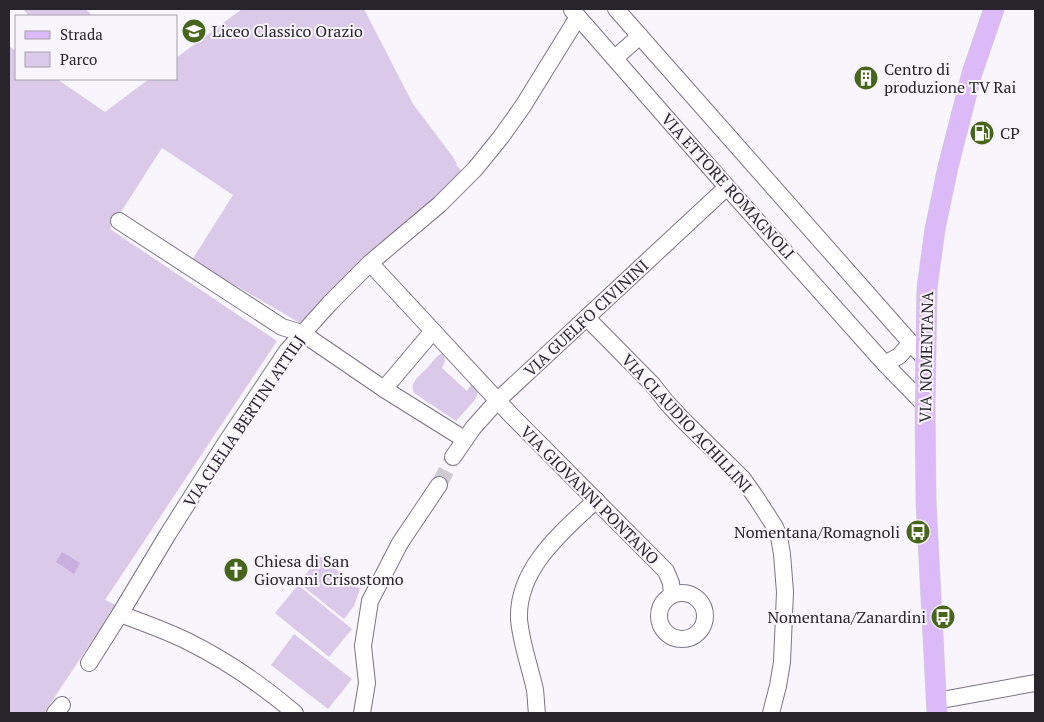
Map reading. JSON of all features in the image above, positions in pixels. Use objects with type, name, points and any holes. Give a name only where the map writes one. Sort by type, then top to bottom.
[{"type":"main road","name":"VIA NOMENTANA","points":[[936,707],[927,523],[924,405],[927,288],[931,251],[948,167],[967,91],[994,9]]},
{"type":"street","name":"VIA ETTORE ROMAGNOLI","points":[[616,9],[926,360]]},
{"type":"street","name":"VIA ETTORE ROMAGNOLI","points":[[574,13],[885,364],[924,405]]},
{"type":"street","name":"VIA CLELIA BERTINI ATTILJ","points":[[89,663],[225,444],[283,357],[330,302],[370,263],[440,204],[476,169],[528,99],[574,13]]},
{"type":"street","points":[[615,58],[640,36]]},
{"type":"street","name":"VIA GUELFO CIVININI","points":[[453,457],[464,440],[498,400],[727,187]]},
{"type":"street","points":[[119,220],[282,327],[302,334],[464,440]]},
{"type":"street","name":"VIA GIOVANNI PONTANO","points":[[370,263],[512,415],[666,571],[672,595]]},
{"type":"street","name":"VIA CLAUDIO ACHILLINI","points":[[587,318],[652,384],[672,409],[743,479],[775,527],[779,536],[782,554],[785,592],[782,662],[771,713]]},
{"type":"street","points":[[384,389],[433,331]]},
{"type":"street","points":[[885,364],[899,356],[911,343]]},
{"type":"street","points":[[362,713],[367,683],[364,646],[370,601],[400,543],[439,485]]},
{"type":"street","points":[[537,713],[535,691],[519,620],[524,589],[529,575],[547,549],[596,500]]},
{"type":"street","points":[[120,614],[195,645],[276,697],[294,713]]},
{"type":"street","points":[[936,707],[1035,683]]},
{"type":"green space","points":[[23,9],[86,9],[91,15],[28,15]]},
{"type":"green space","points":[[242,9],[364,9],[413,104],[453,157],[456,165],[465,174],[378,246],[300,323],[192,260],[233,195],[162,148],[110,229],[277,341],[105,600],[116,605],[44,713],[9,713],[9,46],[15,50],[15,80],[58,80],[105,112],[148,80],[178,80],[178,57]]},
{"type":"green space","points":[[442,353],[445,361],[442,368],[467,391],[471,384],[479,391],[474,401],[456,421],[414,393],[413,389],[415,380]]},
{"type":"green space","points":[[320,556],[360,589],[354,606],[344,619],[299,583]]},
{"type":"green space","points":[[298,585],[352,629],[329,657],[275,613]]},
{"type":"green space","points":[[294,634],[352,679],[328,709],[271,665]]},
{"type":"shaded area","points":[[62,552],[80,563],[74,574],[56,562]]},
{"type":"tunnel","points":[[439,485],[453,457]]},
{"type":"place","name":"Liceo Classico Orazio","points":[[194,31]]},
{"type":"place","name":"Centro di produzione TV Rai","points":[[866,78]]},
{"type":"place","name":"CP","points":[[982,133]]},
{"type":"place","name":"Nomentana/Romagnoli","points":[[918,532]]},
{"type":"place","name":"Chiesa di San Giovanni Crisostomo","points":[[236,570]]},
{"type":"place","name":"Nomentana/Zanardini","points":[[943,617]]}]
